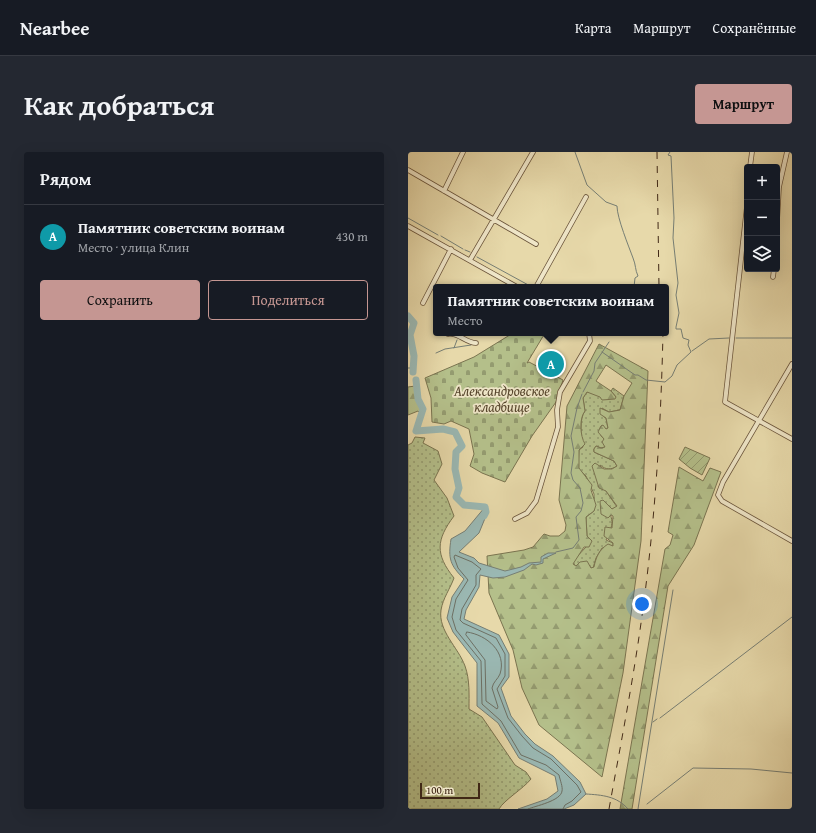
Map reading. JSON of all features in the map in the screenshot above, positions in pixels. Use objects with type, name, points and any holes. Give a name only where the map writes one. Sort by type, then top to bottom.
[{"type":"street","points":[[444,191],[463,152]]},
{"type":"street","points":[[470,260],[533,152]]},
{"type":"street","points":[[750,164],[752,152]]},
{"type":"street","points":[[778,200],[779,187],[787,152]]},
{"type":"street","points":[[408,170],[536,244]]},
{"type":"street","points":[[538,284],[586,197]]},
{"type":"street","points":[[408,226],[512,284]]},
{"type":"street","points":[[744,233],[725,402],[792,439]]},
{"type":"street","points":[[433,284],[451,250]]},
{"type":"street","points":[[773,277],[774,272]]},
{"type":"street","points":[[423,303],[433,284]]},
{"type":"street","points":[[458,336],[471,343],[476,343]]},
{"type":"street","points":[[515,518],[527,513],[536,501],[558,427],[557,410],[560,392],[590,341],[589,336]]},
{"type":"street","points":[[792,364],[758,420],[723,482],[718,495],[723,502],[792,541]]},
{"type":"green space","name":"Александровское кладбище","points":[[508,336],[543,336],[527,363],[529,362],[563,380],[556,402],[532,436],[505,482],[482,473],[470,466],[474,454],[469,429],[451,421],[444,424],[432,422],[431,398],[425,378],[474,357]]},
{"type":"green space","points":[[599,344],[648,371],[641,541],[623,673],[602,777],[539,725],[522,688],[513,650],[489,593],[487,556],[524,550],[533,547],[544,534],[559,536],[565,531],[566,525],[559,500],[567,406]],"holes":[[[606,365],[632,383],[624,396],[620,410],[609,412],[600,408],[600,414],[606,418],[608,428],[606,429],[603,425],[601,426],[598,432],[604,439],[602,442],[605,447],[601,448],[596,446],[594,452],[614,461],[617,466],[612,469],[604,469],[595,463],[592,466],[599,488],[606,491],[617,506],[612,509],[603,500],[600,501],[601,514],[608,518],[611,515],[613,516],[612,528],[605,527],[604,536],[613,543],[613,546],[608,544],[600,551],[594,567],[591,568],[587,561],[580,562],[576,566],[573,564],[584,547],[589,547],[592,541],[587,536],[586,517],[594,511],[596,505],[591,490],[592,485],[579,468],[579,450],[585,444],[583,441],[581,427],[582,418],[585,411],[583,398],[587,392],[600,397],[602,400],[615,399],[616,397],[611,391],[596,381]]]},
{"type":"green space","points":[[415,386],[421,414],[418,411],[408,415],[408,387]]},
{"type":"green space","points":[[613,388],[624,396],[620,410],[609,412],[602,408],[608,429],[602,425],[600,428],[605,447],[601,448],[596,446],[594,452],[614,461],[617,466],[608,469],[600,465],[606,491],[617,507],[612,509],[603,500],[612,519],[611,528],[606,540],[613,543],[613,547],[602,548],[596,558],[593,568],[591,568],[588,564],[575,566],[573,561],[586,547],[590,539],[587,536],[586,517],[594,511],[594,494],[586,476],[578,468],[579,450],[583,447],[581,423],[585,411],[583,398],[587,392],[616,397],[611,391]]},
{"type":"green space","points":[[415,437],[425,438],[423,443],[438,451],[442,464],[434,480],[447,498],[454,516],[444,532],[440,547],[443,562],[454,578],[443,601],[441,618],[445,632],[462,659],[467,671],[469,709],[482,717],[515,765],[526,772],[531,779],[499,809],[408,809],[408,445],[412,443]]},
{"type":"green space","points":[[685,447],[710,458],[702,475],[679,459]]},
{"type":"green space","points":[[679,467],[703,481],[710,468],[721,472],[694,545],[668,586],[632,809],[620,809],[665,549],[670,545],[673,535],[668,532]]},
{"type":"water","points":[[485,507],[488,511],[479,533],[459,552],[474,558],[479,563],[505,571],[521,567],[529,563],[541,562],[541,557],[548,553],[556,553],[543,559],[543,563],[536,565],[532,564],[524,570],[505,577],[493,578],[480,575],[479,587],[466,610],[464,619],[499,635],[509,654],[509,677],[501,688],[511,716],[535,744],[553,756],[580,782],[586,794],[574,805],[564,809],[518,809],[547,799],[558,791],[555,776],[519,758],[498,723],[477,706],[477,663],[453,632],[447,618],[452,597],[464,579],[456,570],[451,561],[451,539],[465,531]]},
{"type":"waterway","points":[[575,152],[587,185],[606,202],[617,206],[621,225],[638,276],[635,278],[634,284]]},
{"type":"waterway","points":[[602,352],[635,375],[638,375],[646,380],[665,382],[672,376],[677,365],[691,352],[688,345],[689,340],[683,338],[681,329],[676,329],[679,313],[676,295],[678,283],[673,238],[674,218],[671,156],[668,155],[670,152]]},
{"type":"waterway","points":[[408,218],[438,235]]},
{"type":"waterway","points":[[441,236],[463,249]]},
{"type":"waterway","points":[[465,250],[470,252]]},
{"type":"waterway","points":[[477,257],[526,284]]},
{"type":"waterway","points":[[408,316],[414,323],[410,335],[414,356],[413,372]]},
{"type":"waterway","points":[[692,351],[709,339],[729,338]]},
{"type":"waterway","points":[[736,338],[792,338]]},
{"type":"waterway","points":[[454,348],[457,340]]},
{"type":"waterway","points":[[583,392],[594,371],[595,363],[609,342]]},
{"type":"waterway","points":[[436,353],[445,349],[471,345]]},
{"type":"waterway","points":[[408,368],[413,368]]},
{"type":"waterway","points":[[416,380],[418,399],[423,409],[416,431],[443,429],[455,432],[462,446],[456,452],[455,469],[459,488],[456,497],[464,505],[485,507],[486,512],[484,516]]},
{"type":"waterway","points":[[556,552],[573,548],[579,540],[576,517],[581,511],[583,503],[580,488],[573,480],[571,473],[574,452],[571,436],[577,408],[582,394]]},
{"type":"waterway","points":[[638,809],[673,590]]},
{"type":"waterway","points":[[660,718],[792,617]]},
{"type":"waterway","points":[[653,722],[657,719]]},
{"type":"waterway","points":[[647,804],[693,768],[751,769],[792,773]]},
{"type":"waterway","points":[[586,794],[609,797],[619,801],[628,809]]},
{"type":"railway","points":[[657,152],[659,284]]},
{"type":"railway","points":[[609,809],[633,674],[649,561],[657,463],[663,336]]},
{"type":"place","name":"Памятник советским воинам","points":[[551,364]]}]
